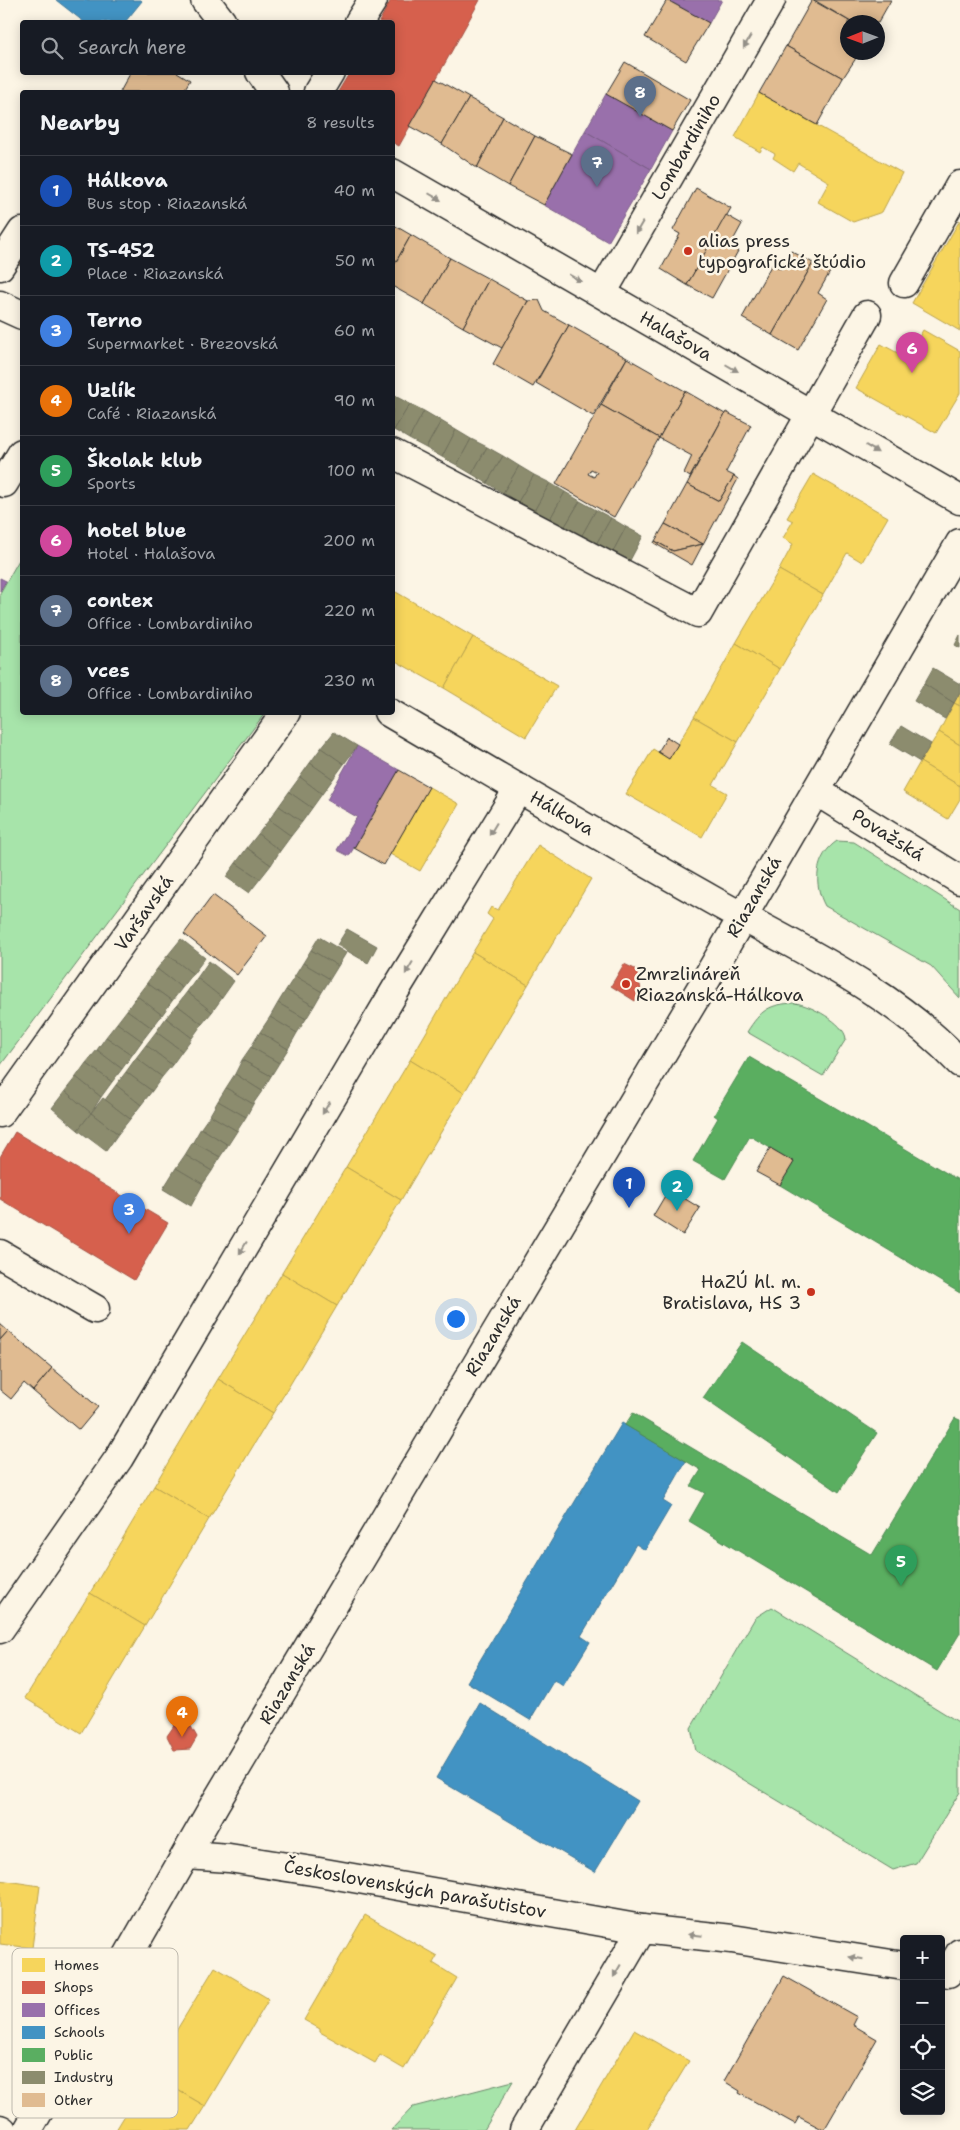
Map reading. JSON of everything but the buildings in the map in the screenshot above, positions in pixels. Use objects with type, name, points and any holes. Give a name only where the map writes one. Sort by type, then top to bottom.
[{"type":"street","points":[[205,0],[220,20]]},
{"type":"street","points":[[360,20],[373,0]]},
{"type":"street","name":"Lombardiniho","points":[[602,293],[771,0]]},
{"type":"street","points":[[247,90],[257,75]]},
{"type":"street","points":[[261,75],[272,90]]},
{"type":"street","points":[[319,90],[328,75]]},
{"type":"street","name":"Halašova","points":[[395,175],[960,500]]},
{"type":"street","points":[[904,283],[960,185]]},
{"type":"street","points":[[0,266],[20,235]]},
{"type":"street","points":[[0,304],[20,314]]},
{"type":"street","points":[[395,455],[698,613],[867,315]]},
{"type":"street","points":[[9,485],[20,458]]},
{"type":"street","name":"Riazanská","points":[[133,1948],[742,917],[960,543]]},
{"type":"street","name":"Varšavská","points":[[0,1113],[284,715]]},
{"type":"street","name":"Hálkova","points":[[393,715],[742,917],[848,974],[884,998],[920,1026],[960,1063]]},
{"type":"street","points":[[0,1628],[119,1458],[396,989],[518,788]]},
{"type":"street","name":"Považská","points":[[816,791],[960,880]]},
{"type":"street","points":[[0,1254],[96,1310]]},
{"type":"street","name":"Československých parašutistov","points":[[187,1854],[228,1858],[319,1872],[642,1929],[732,1939],[900,1965]]},
{"type":"street","points":[[524,2130],[642,1929]]},
{"type":"street","name":"Riazanská","points":[[28,2130],[35,2118]]},
{"type":"green space","points":[[19,560],[20,715],[263,715],[0,1066],[0,593]]},
{"type":"green space","points":[[837,841],[854,842],[960,909],[960,998],[931,966],[825,906],[819,889],[818,871],[824,854]]},
{"type":"green space","points":[[795,1003],[809,1007],[826,1016],[840,1027],[844,1033],[846,1039],[823,1076],[747,1032],[761,1013],[778,1005]]},
{"type":"green space","points":[[772,1607],[960,1723],[960,1792],[916,1863],[893,1870],[696,1751],[691,1728],[755,1618]]},
{"type":"green space","points":[[513,2081],[484,2130],[391,2130],[413,2107]]},
{"type":"place","name":"vces","points":[[640,117]]},
{"type":"place","name":"contex","points":[[597,187]]},
{"type":"place","name":"alias press typografické štúdio","points":[[688,251]]},
{"type":"place","name":"hotel blue","points":[[912,373]]},
{"type":"place","name":"Zmrzlináreň Riazanská-Hálkova","points":[[626,984]]},
{"type":"place","name":"Hálkova","points":[[629,1208]]},
{"type":"place","name":"TS-452","points":[[677,1211]]},
{"type":"place","name":"Terno","points":[[129,1234]]},
{"type":"place","name":"HaZÚ hl. m. Bratislava, HS 3","points":[[811,1292]]},
{"type":"place","name":"Školak klub","points":[[901,1586]]},
{"type":"place","name":"Uzlík","points":[[182,1737]]}]
